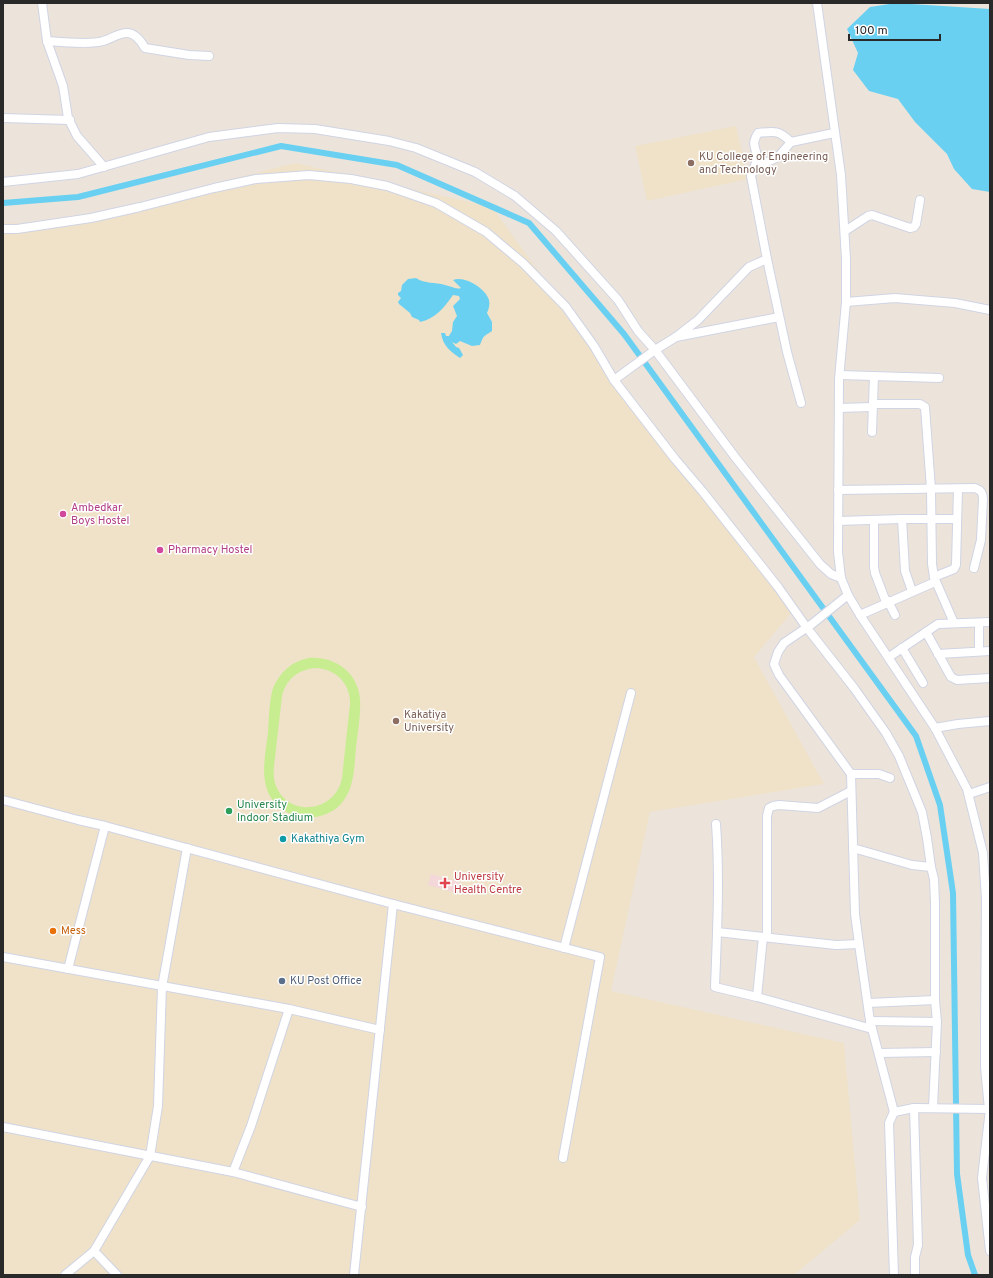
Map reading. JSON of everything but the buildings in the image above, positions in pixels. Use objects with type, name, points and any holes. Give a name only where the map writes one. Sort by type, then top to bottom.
[{"type":"street","points":[[42,3],[47,41],[63,86],[70,120],[77,136],[104,166]]},
{"type":"street","points":[[817,4],[841,175],[845,231],[846,302],[840,375],[838,490],[838,552],[841,578],[845,598],[860,615],[935,728],[968,789],[987,853],[988,1036],[985,1067],[990,1109],[986,1177],[983,1187],[990,1251]]},
{"type":"street","points":[[47,41],[102,42],[117,35],[127,33],[136,36],[145,48],[189,55],[210,56]]},
{"type":"street","points":[[3,118],[70,120]]},
{"type":"street","points":[[3,182],[78,174],[209,137],[278,128],[322,130],[389,141],[416,148],[475,172],[515,196],[556,230],[618,300],[653,351],[735,458],[820,564],[831,574],[841,578]]},
{"type":"street","points":[[790,142],[781,134],[775,132],[758,133],[754,144],[757,159],[751,176],[779,317],[801,402]]},
{"type":"street","points":[[754,168],[778,157],[790,142],[834,133]]},
{"type":"street","points":[[3,229],[17,229],[91,218],[256,179],[309,175],[351,179],[388,186],[436,203],[486,232],[523,263],[566,307],[594,346],[614,380],[670,453],[810,626],[886,733],[899,756],[922,812],[934,879],[935,1000],[937,1022],[936,1108]]},
{"type":"street","points":[[845,231],[872,215],[910,228],[914,227],[916,224],[920,200]]},
{"type":"street","points":[[614,380],[653,351],[676,337],[703,315],[749,267],[767,258]]},
{"type":"street","points":[[846,302],[895,298],[955,303],[990,310]]},
{"type":"street","points":[[676,337],[779,317]]},
{"type":"street","points":[[840,375],[939,378]]},
{"type":"street","points":[[872,432],[874,376]]},
{"type":"street","points":[[839,408],[872,405],[920,404],[925,407],[931,489],[932,564],[934,580],[954,624]]},
{"type":"street","points":[[860,615],[912,591],[955,568],[957,561],[958,489]]},
{"type":"street","points":[[838,490],[979,489],[983,494],[982,530],[974,568]]},
{"type":"street","points":[[902,519],[905,571],[912,591]]},
{"type":"street","points":[[838,521],[957,519]]},
{"type":"street","points":[[874,520],[875,573],[887,602],[895,615]]},
{"type":"street","points":[[845,598],[810,626],[784,643],[778,652],[774,664],[779,675],[851,774],[855,914],[858,944],[871,1025],[894,1112],[889,1123],[894,1275]]},
{"type":"street","points":[[978,622],[979,652]]},
{"type":"street","points":[[888,657],[938,624],[990,622]]},
{"type":"street","points":[[926,632],[951,677],[957,680],[990,678]]},
{"type":"street","points":[[902,648],[922,683]]},
{"type":"street","points":[[938,654],[990,651]]},
{"type":"street","points":[[564,948],[631,693]]},
{"type":"street","points":[[935,728],[990,721]]},
{"type":"street","points":[[851,774],[874,774],[890,778]]},
{"type":"street","points":[[969,794],[990,787]]},
{"type":"street","points":[[758,997],[765,937],[767,816],[769,808],[779,805],[818,808],[851,791]]},
{"type":"street","points":[[3,800],[600,957],[563,1158]]},
{"type":"street","points":[[716,824],[718,845],[718,932],[715,987],[871,1025],[937,1022]]},
{"type":"street","points":[[68,969],[105,826]]},
{"type":"street","points":[[65,1275],[94,1251],[150,1156],[158,1106],[162,987],[187,848]]},
{"type":"street","points":[[854,848],[912,865],[931,867]]},
{"type":"street","points":[[354,1275],[394,904]]},
{"type":"street","points":[[718,932],[836,945],[858,944]]},
{"type":"street","points":[[3,957],[289,1009],[380,1030]]},
{"type":"street","points":[[868,1003],[935,1000]]},
{"type":"street","points":[[233,1172],[251,1126],[289,1009]]},
{"type":"street","points":[[879,1053],[936,1052]]},
{"type":"street","points":[[894,1112],[914,1108],[990,1109]]},
{"type":"street","points":[[914,1108],[918,1245],[915,1257],[915,1275]]},
{"type":"street","points":[[3,1127],[233,1172],[362,1207]]},
{"type":"street","points":[[983,1187],[990,1199]]},
{"type":"street","points":[[94,1251],[117,1275]]},
{"type":"shaded area","name":"KU College of Engineering and Technology","points":[[736,126],[748,179],[647,201],[635,146]]},
{"type":"shaded area","name":"Kakatiya University","points":[[295,163],[492,207],[622,387],[798,605],[754,657],[824,784],[650,812],[611,991],[844,1043],[860,1220],[794,1275],[3,1275],[3,223],[54,225]]},
{"type":"shaded area","points":[[431,874],[459,882],[456,893],[428,885]]},
{"type":"green space","points":[[318,658],[336,663],[350,674],[355,681],[360,699],[360,717],[354,770],[349,792],[340,805],[332,811],[322,816],[312,817],[295,816],[279,807],[272,799],[268,791],[264,772],[270,704],[273,688],[279,677],[287,668],[303,659]],"holes":[[[316,668],[330,671],[341,679],[345,684],[350,697],[342,778],[338,790],[330,799],[321,805],[310,807],[299,806],[289,802],[281,794],[274,779],[274,766],[282,696],[284,690],[294,676],[304,670]]]},
{"type":"water","points":[[896,3],[990,9],[990,192],[972,189],[954,169],[947,154],[915,122],[898,99],[869,91],[853,70],[858,53],[847,29],[870,7]]},
{"type":"water","points":[[416,278],[457,289],[461,288],[453,280],[463,279],[474,284],[484,292],[489,300],[487,313],[492,322],[492,331],[484,336],[480,345],[472,346],[460,341],[456,344],[452,342],[459,348],[463,355],[460,358],[445,345],[443,341],[441,333],[445,333],[446,336],[449,336],[452,331],[453,322],[457,316],[453,306],[460,299],[459,296],[453,295],[435,316],[420,322],[412,317],[410,313],[399,304],[398,302],[401,298],[398,293],[401,291],[402,285],[408,279]]},
{"type":"waterway","points":[[3,203],[78,197],[281,146],[397,165],[529,223],[624,334],[916,736],[940,805],[953,893],[957,1174],[968,1255],[975,1275]]},
{"type":"place","name":"KU College of Engineering and Technology","points":[[691,163]]},
{"type":"place","name":"Ambedkar Boys Hostel","points":[[63,514]]},
{"type":"place","name":"Pharmacy Hostel","points":[[160,550]]},
{"type":"place","name":"Kakatiya University","points":[[396,721]]},
{"type":"place","name":"University Indoor Stadium","points":[[229,811]]},
{"type":"place","name":"Kakathiya Gym","points":[[283,839]]},
{"type":"place","name":"University Health Centre","points":[[445,883]]},
{"type":"place","name":"Mess","points":[[53,931]]},
{"type":"place","name":"KU Post Office","points":[[282,981]]}]
